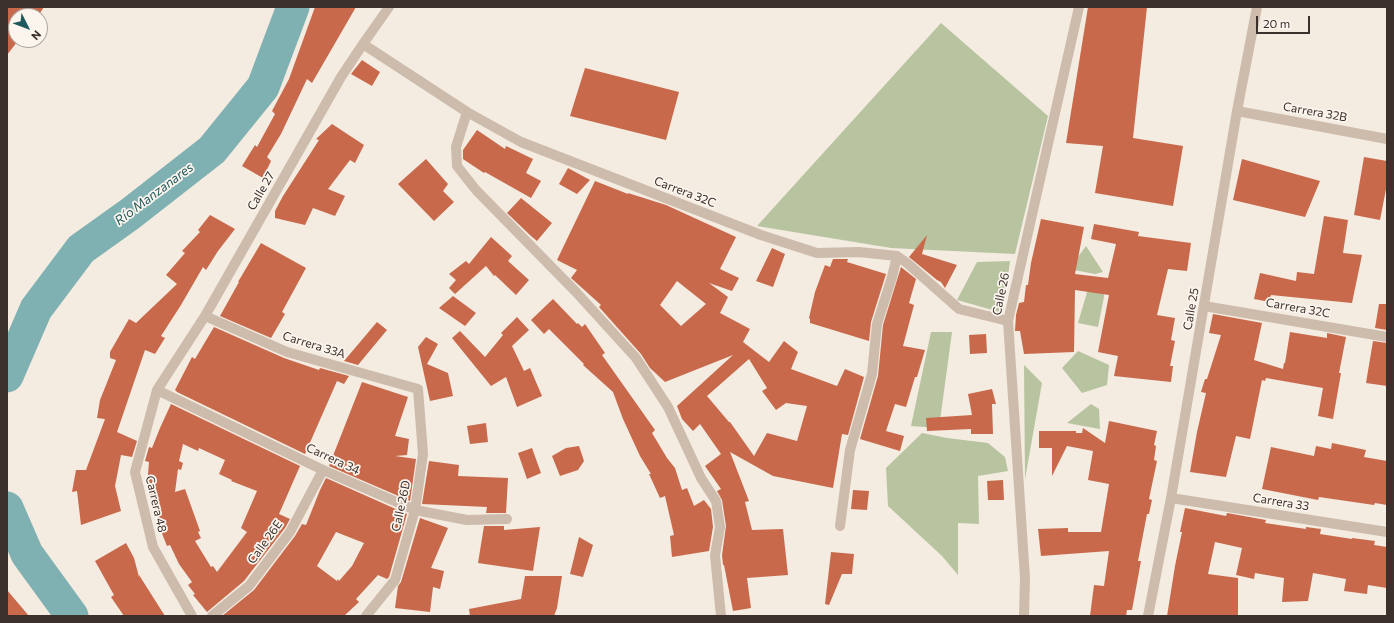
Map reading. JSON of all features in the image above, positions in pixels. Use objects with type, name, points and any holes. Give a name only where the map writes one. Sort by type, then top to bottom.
[{"type":"street","name":"Calle 27","points":[[157,390],[205,316],[341,77],[389,7]]},
{"type":"street","name":"Calle 26","points":[[1024,616],[1025,578],[1008,321],[1079,7]]},
{"type":"street","name":"Calle 25","points":[[1148,616],[1171,498],[1237,111],[1257,7]]},
{"type":"street","name":"Carrera 32C","points":[[363,44],[467,112],[521,142],[761,235],[817,253],[859,252],[897,256]]},
{"type":"street","name":"Carrera 32B","points":[[1237,111],[1387,139]]},
{"type":"street","points":[[467,112],[456,147],[457,166],[476,190],[576,292],[636,358],[668,407],[701,478],[716,501],[720,527],[715,555],[721,616]]},
{"type":"street","points":[[840,526],[850,450],[872,374],[877,324],[884,308],[897,256],[960,309],[1008,321]]},
{"type":"street","name":"Carrera 32C","points":[[1204,306],[1387,337]]},
{"type":"street","name":"Carrera 33A","points":[[205,316],[287,352],[418,389]]},
{"type":"street","name":"Calle 26D","points":[[366,616],[395,580],[415,510],[423,454],[418,389]]},
{"type":"street","name":"Carrera 34","points":[[157,390],[323,470],[415,510],[467,520],[507,519]]},
{"type":"street","name":"Carrera 48","points":[[157,390],[135,472],[153,547],[192,616]]},
{"type":"street","name":"Calle 26E","points":[[212,616],[250,586],[290,532],[323,470]]},
{"type":"street","name":"Carrera 33","points":[[1171,498],[1387,532]]},
{"type":"green space","points":[[941,23],[1048,116],[1015,254],[891,248],[757,226]]},
{"type":"green space","points":[[1086,246],[1103,272],[1095,274],[1069,269]]},
{"type":"green space","points":[[1010,261],[1003,313],[957,300],[977,262]]},
{"type":"green space","points":[[1090,282],[1104,282],[1104,297],[1098,327],[1078,323]]},
{"type":"green space","points":[[931,332],[952,332],[939,428],[911,426]]},
{"type":"green space","points":[[1078,351],[1109,365],[1107,385],[1082,393],[1062,368]]},
{"type":"green space","points":[[1024,365],[1042,383],[1025,479]]},
{"type":"green space","points":[[1091,404],[1099,409],[1100,429],[1067,423]]},
{"type":"green space","points":[[922,433],[988,443],[1005,457],[1008,471],[978,476],[979,524],[958,523],[958,575],[942,556],[888,506],[886,468]]},
{"type":"building","points":[[7,7],[44,7],[8,8],[8,48],[12,48],[7,55]]},
{"type":"building","points":[[315,7],[356,7],[312,83],[307,79],[281,134],[267,157],[271,161],[263,178],[242,166],[255,145],[257,147],[275,114],[272,111],[289,79]]},
{"type":"building","points":[[1088,7],[1147,7],[1133,138],[1183,146],[1173,206],[1095,193],[1103,146],[1066,143]]},
{"type":"building","points":[[362,60],[380,72],[372,86],[351,74]]},
{"type":"building","points":[[585,68],[679,92],[666,140],[570,116]]},
{"type":"building","points":[[332,124],[364,145],[355,163],[350,160],[328,189],[345,196],[335,216],[313,208],[305,225],[275,218],[275,211],[319,140],[316,139]]},
{"type":"building","points":[[477,130],[505,149],[506,146],[533,159],[526,173],[541,181],[531,198],[485,172],[484,173],[463,159],[463,150]]},
{"type":"building","points":[[1364,157],[1387,161],[1387,184],[1380,220],[1354,215]]},
{"type":"building","points":[[426,159],[448,184],[443,191],[454,202],[434,221],[398,184]]},
{"type":"building","points":[[1242,159],[1320,181],[1305,217],[1233,200]]},
{"type":"building","points":[[568,168],[590,180],[577,194],[559,184]]},
{"type":"building","points":[[595,181],[628,194],[666,205],[736,237],[720,269],[739,278],[732,291],[709,283],[728,297],[720,313],[750,329],[743,342],[769,362],[784,341],[798,352],[791,369],[837,386],[845,369],[864,377],[848,435],[842,434],[833,488],[773,476],[730,452],[749,501],[745,502],[752,530],[783,529],[788,575],[747,578],[751,608],[733,611],[723,565],[722,555],[726,526],[722,500],[717,491],[721,489],[705,466],[721,454],[700,424],[693,431],[682,419],[677,406],[733,355],[665,382],[650,368],[641,354],[599,307],[601,305],[571,278],[577,270],[557,260]],"holes":[[[677,281],[706,304],[681,326],[660,305]],[[749,359],[767,388],[762,391],[776,410],[786,403],[807,406],[797,441],[767,433],[754,456],[730,422],[707,396]]]},
{"type":"building","points":[[521,198],[552,223],[537,241],[507,213]]},
{"type":"building","points":[[210,215],[235,229],[206,270],[203,267],[161,336],[165,338],[155,354],[145,350],[117,432],[137,441],[132,457],[121,455],[115,486],[121,511],[81,525],[77,491],[72,492],[76,470],[86,470],[105,419],[97,418],[100,400],[116,360],[110,358],[110,352],[129,319],[136,323],[177,284],[166,275],[185,253],[182,251],[200,232],[198,230]]},
{"type":"building","points":[[1324,216],[1348,220],[1343,253],[1362,255],[1352,303],[1271,295],[1270,302],[1254,299],[1260,273],[1296,281],[1297,272],[1314,274]]},
{"type":"building","points":[[1041,219],[1084,227],[1075,274],[1108,278],[1116,244],[1091,239],[1094,224],[1139,232],[1138,236],[1191,243],[1187,271],[1168,269],[1157,315],[1175,318],[1171,340],[1175,341],[1170,366],[1173,366],[1171,382],[1114,376],[1118,356],[1098,352],[1109,295],[1075,290],[1074,352],[1024,354],[1020,331],[1015,331],[1016,315],[1019,303],[1024,302],[1026,285],[1028,285],[1031,263]]},
{"type":"building","points":[[927,235],[922,254],[957,265],[945,288],[941,282],[909,257]]},
{"type":"building","points":[[491,237],[512,256],[508,261],[529,280],[516,295],[495,275],[494,276],[486,266],[455,294],[449,288],[456,280],[449,274],[466,261],[469,264]]},
{"type":"building","points":[[261,243],[306,268],[282,312],[285,314],[271,338],[220,316]]},
{"type":"building","points":[[772,248],[785,254],[773,287],[756,281]]},
{"type":"building","points":[[833,259],[848,259],[847,262],[886,274],[871,322],[869,341],[810,323],[809,318],[815,292],[825,265],[830,267]]},
{"type":"building","points":[[901,267],[916,279],[909,303],[914,305],[903,346],[925,350],[906,407],[895,404],[886,431],[904,436],[900,451],[860,439],[878,376],[883,325]]},
{"type":"building","points":[[453,296],[476,313],[465,326],[439,308]]},
{"type":"building","points":[[553,299],[577,324],[578,323],[582,327],[585,324],[605,353],[602,355],[655,430],[652,433],[675,468],[682,490],[687,488],[694,506],[704,500],[711,509],[713,527],[709,551],[672,557],[670,536],[674,535],[665,496],[660,498],[649,474],[651,474],[640,456],[623,419],[613,392],[583,365],[584,364],[549,329],[544,334],[531,320]]},
{"type":"building","points":[[1379,304],[1387,304],[1387,330],[1375,328]]},
{"type":"building","points":[[1213,314],[1262,323],[1254,360],[1283,369],[1290,332],[1327,338],[1327,333],[1346,337],[1339,373],[1341,373],[1333,419],[1318,416],[1323,388],[1266,378],[1265,381],[1262,380],[1250,439],[1236,436],[1226,477],[1190,472],[1206,393],[1201,392],[1205,379],[1207,379],[1221,335],[1209,333]]},
{"type":"building","points":[[517,317],[529,330],[512,346],[524,371],[530,368],[542,396],[517,407],[506,377],[491,386],[452,338],[460,331],[485,357],[503,335],[501,333]]},
{"type":"building","points":[[377,322],[387,330],[358,365],[344,361]]},
{"type":"building","points":[[214,327],[284,358],[319,370],[320,368],[349,376],[344,384],[337,381],[305,454],[175,390],[192,357],[195,359]]},
{"type":"building","points":[[986,334],[987,353],[970,354],[969,335]]},
{"type":"building","points":[[426,337],[438,344],[427,364],[448,373],[453,396],[430,401],[418,347]]},
{"type":"building","points":[[1373,341],[1387,343],[1387,386],[1366,383]]},
{"type":"building","points":[[362,382],[408,397],[395,436],[409,439],[407,455],[395,456],[416,459],[410,501],[329,466]]},
{"type":"building","points":[[992,389],[996,404],[992,404],[993,434],[971,434],[971,429],[927,431],[926,418],[972,415],[968,394]]},
{"type":"building","points":[[171,404],[300,466],[279,514],[290,519],[285,528],[244,581],[207,612],[193,595],[195,594],[188,585],[192,582],[179,564],[170,545],[167,546],[147,487],[149,462],[145,461],[149,447],[152,448]],"holes":[[[183,444],[198,451],[199,448],[225,460],[219,474],[232,480],[231,481],[257,491],[241,528],[247,532],[217,572],[213,566],[211,567],[195,541],[201,538],[198,532],[200,531],[185,489],[175,492],[178,469],[181,470],[183,463],[179,461]]]},
{"type":"building","points":[[1109,421],[1157,431],[1154,445],[1156,446],[1154,460],[1157,461],[1149,499],[1152,500],[1149,514],[1147,514],[1138,561],[1141,561],[1132,610],[1127,610],[1126,616],[1090,616],[1094,585],[1104,586],[1109,551],[1041,556],[1038,529],[1068,528],[1068,532],[1101,532],[1109,484],[1088,480],[1093,451],[1067,446],[1052,476],[1052,448],[1039,448],[1039,431],[1076,431],[1076,433],[1082,433],[1083,428],[1105,443]]},
{"type":"building","points":[[486,423],[488,442],[470,444],[467,426]]},
{"type":"building","points":[[1332,443],[1366,450],[1364,457],[1387,461],[1387,505],[1375,503],[1374,505],[1319,497],[1318,500],[1262,489],[1271,447],[1314,456],[1316,446],[1331,449]]},
{"type":"building","points":[[579,446],[584,461],[578,470],[560,476],[552,456],[566,448]]},
{"type":"building","points":[[532,448],[541,473],[527,479],[518,453]]},
{"type":"building","points":[[429,461],[459,465],[458,476],[508,478],[506,513],[486,513],[487,507],[422,504]]},
{"type":"building","points":[[326,478],[407,514],[389,577],[387,579],[378,575],[356,599],[359,602],[344,616],[222,616],[254,590],[295,536],[302,524],[306,525]],"holes":[[[336,532],[364,543],[352,566],[339,581],[317,566]]]},
{"type":"building","points":[[1003,480],[1004,500],[988,500],[987,481]]},
{"type":"building","points":[[853,490],[869,491],[867,510],[851,509]]},
{"type":"building","points":[[1185,508],[1226,516],[1227,513],[1266,520],[1265,523],[1306,529],[1306,527],[1321,529],[1320,534],[1375,541],[1374,545],[1387,547],[1387,588],[1368,585],[1367,594],[1344,591],[1346,579],[1313,573],[1308,601],[1282,602],[1284,578],[1255,573],[1254,579],[1236,575],[1242,548],[1215,542],[1208,574],[1238,578],[1238,615],[1167,616]]},
{"type":"building","points":[[420,518],[448,528],[431,568],[444,571],[440,589],[433,587],[430,612],[395,608],[398,586],[401,582]]},
{"type":"building","points":[[484,526],[504,526],[504,530],[540,527],[533,571],[478,563]]},
{"type":"building","points":[[579,537],[593,545],[583,577],[570,574]]},
{"type":"building","points":[[126,543],[134,558],[139,577],[139,575],[165,616],[124,616],[111,597],[114,595],[95,561]]},
{"type":"building","points":[[831,552],[854,554],[852,574],[842,574],[829,605],[825,604]]},
{"type":"building","points":[[525,576],[562,576],[557,608],[554,616],[470,616],[469,609],[521,599]]},
{"type":"building","points":[[7,590],[29,616],[7,616]]},
{"type":"waterway","name":"Río Manzanares","points":[[7,376],[36,309],[81,249],[130,214],[212,150],[263,87],[293,7]]},
{"type":"waterway","name":"Río Manzanares","points":[[7,508],[27,554],[72,616]]}]
